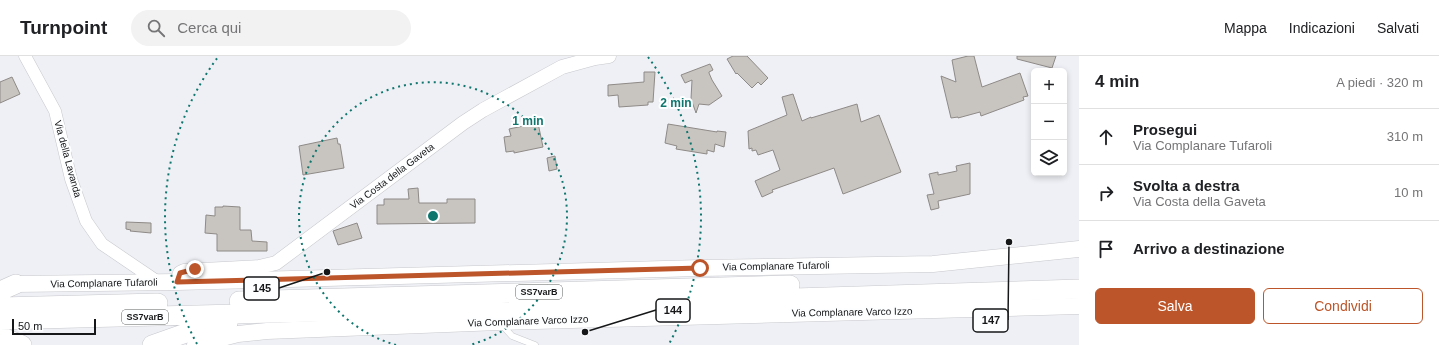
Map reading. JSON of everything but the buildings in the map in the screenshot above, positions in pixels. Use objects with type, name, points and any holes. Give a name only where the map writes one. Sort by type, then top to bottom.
[{"type":"highway","name":"SS7varB","points":[[0,307],[854,284],[1017,278],[1079,278]]},
{"type":"highway","name":"SS7varB","points":[[0,320],[290,313],[1079,289]]},
{"type":"highway","points":[[152,345],[186,333],[220,324],[290,313]]},
{"type":"highway","points":[[0,336],[22,345]]},
{"type":"main road","name":"Via Complanare Tufaroli","points":[[8,287],[700,268],[933,264],[1079,249]]},
{"type":"main road","name":"Via Complanare Varco Izzo","points":[[195,345],[238,334],[266,331],[499,322],[1079,306]]},
{"type":"street","name":"Via della Lavanda","points":[[25,56],[55,111],[71,179],[86,221],[102,244],[158,282]]},
{"type":"street","name":"Via Costa della Gaveta","points":[[177,282],[180,273],[184,271],[259,267],[276,263],[456,128],[483,110],[562,66],[609,56]]},
{"type":"lane","points":[[499,322],[512,336],[535,345]]},
{"type":"place","name":"147","points":[[1009,242]]},
{"type":"place","name":"145","points":[[327,272]]},
{"type":"place","name":"144","points":[[585,332]]},
{"type":"route","points":[[195,269],[180,273],[177,282],[700,268]]}]
